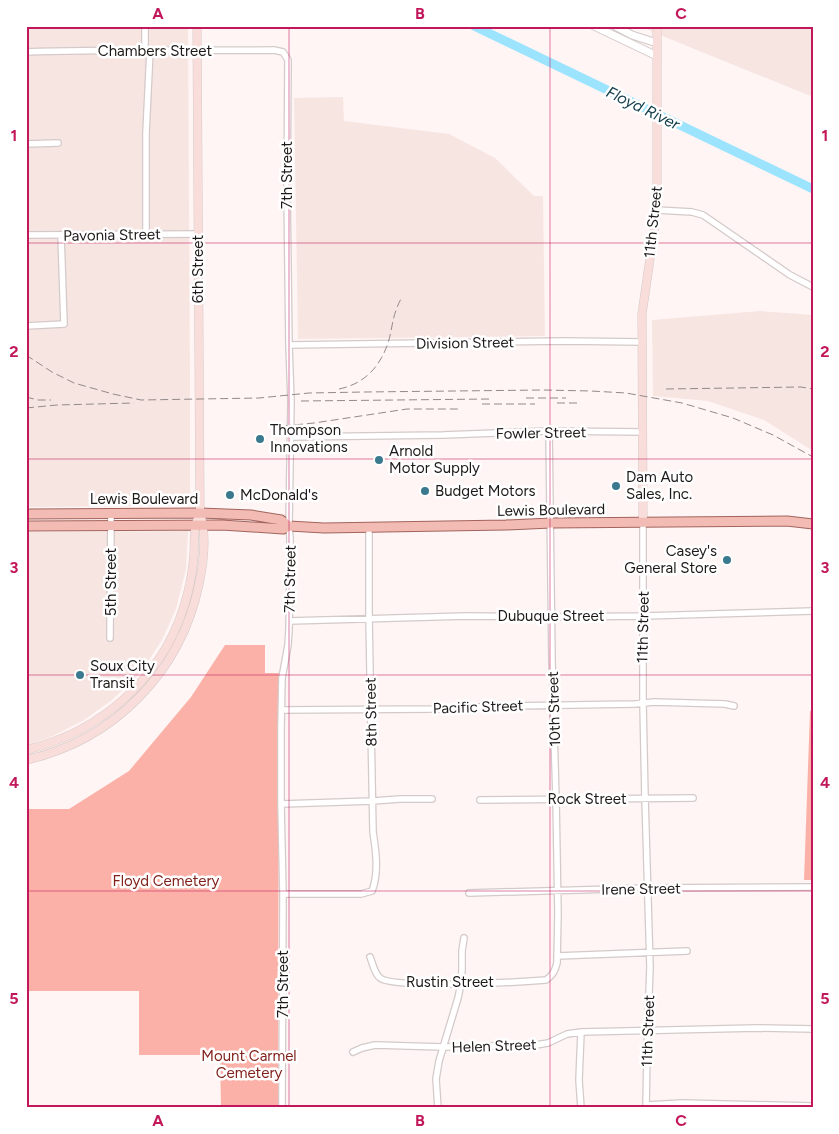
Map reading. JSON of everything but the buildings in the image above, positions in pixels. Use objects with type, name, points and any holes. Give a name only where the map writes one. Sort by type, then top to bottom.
[{"type":"main road","name":"6th Street","points":[[197,26],[199,525]]},
{"type":"main road","name":"11th Street","points":[[644,523],[642,314],[657,210],[657,26]]},
{"type":"main road","name":"Lewis Boulevard","points":[[26,514],[200,512],[251,515],[282,520],[289,526]]},
{"type":"main road","name":"Lewis Boulevard","points":[[26,526],[222,525],[283,529],[289,526],[324,528],[551,523],[787,521],[813,524]]},
{"type":"main road","points":[[26,750],[56,741],[100,719],[127,696],[152,668],[171,638],[188,594],[199,525]]},
{"type":"main road","points":[[26,760],[59,750],[93,734],[129,707],[157,678],[167,664],[184,631],[197,594],[202,563],[199,525]]},
{"type":"street","points":[[144,26],[147,50],[146,234]]},
{"type":"street","points":[[594,26],[657,56]]},
{"type":"street","points":[[615,26],[632,35],[657,43]]},
{"type":"street","name":"Chambers Street","points":[[26,52],[147,50],[274,50],[283,52]]},
{"type":"street","name":"7th Street","points":[[282,1108],[282,678],[288,645],[289,621],[291,401],[288,345],[288,60],[283,52]]},
{"type":"street","points":[[26,144],[58,143]]},
{"type":"street","points":[[657,210],[692,212],[703,216],[790,275],[813,287]]},
{"type":"street","name":"Pavonia Street","points":[[26,235],[198,234]]},
{"type":"street","points":[[26,326],[64,324],[61,236]]},
{"type":"street","name":"Division Street","points":[[288,345],[565,341],[642,342]]},
{"type":"street","name":"Fowler Street","points":[[290,437],[443,435],[549,431],[643,432]]},
{"type":"street","name":"10th Street","points":[[543,980],[551,977],[555,970],[558,891],[549,431]]},
{"type":"street","name":"5th Street","points":[[110,638],[112,513]]},
{"type":"street","name":"11th Street","points":[[644,523],[644,616],[642,641],[650,967],[646,1106]]},
{"type":"street","name":"8th Street","points":[[283,894],[361,894],[372,891],[375,884],[376,847],[373,832],[369,527]]},
{"type":"street","name":"Dubuque Street","points":[[289,621],[467,616],[644,616],[813,611]]},
{"type":"street","name":"Pacific Street","points":[[282,710],[433,709],[654,702],[725,704],[734,706]]},
{"type":"street","name":"Rock Street","points":[[480,800],[693,798]]},
{"type":"street","points":[[281,804],[432,799]]},
{"type":"street","name":"Irene Street","points":[[469,893],[813,886]]},
{"type":"street","points":[[438,1108],[436,1079],[439,1061],[461,983],[464,938]]},
{"type":"street","points":[[557,956],[687,951]]},
{"type":"street","name":"Rustin Street","points":[[370,957],[379,977],[390,982],[461,983],[543,980]]},
{"type":"street","name":"Helen Street","points":[[353,1052],[375,1045],[443,1047],[536,1045],[548,1043],[567,1034],[581,1032],[757,1028],[813,1029]]},
{"type":"street","points":[[581,1032],[579,1080],[581,1108]]},
{"type":"street","points":[[646,1106],[682,1103],[813,1106]]},
{"type":"shaded area","points":[[26,26],[188,26],[190,506],[26,507]]},
{"type":"shaded area","points":[[640,26],[813,26],[813,97],[660,35]]},
{"type":"shaded area","points":[[343,97],[344,121],[449,134],[495,158],[534,196],[543,196],[545,336],[298,339],[294,98]]},
{"type":"shaded area","points":[[760,311],[813,315],[813,451],[764,420],[708,401],[653,396],[652,320]]},
{"type":"shaded area","points":[[188,531],[186,569],[176,609],[162,640],[141,672],[112,700],[84,720],[51,737],[26,746],[26,532]]},
{"type":"green space","name":"Floyd Cemetery","points":[[225,645],[265,645],[265,673],[279,673],[278,1108],[221,1108],[220,1055],[139,1055],[139,991],[26,991],[26,809],[69,809],[129,771],[191,697]]},
{"type":"green space","points":[[813,710],[813,880],[804,880],[810,711]]},
{"type":"waterway","name":"Floyd River","points":[[474,26],[813,189]]},
{"type":"railway","points":[[339,389],[348,387],[363,379],[376,367],[385,352],[394,316],[402,297]]},
{"type":"railway","points":[[26,355],[52,372],[74,383],[141,400],[259,398],[309,393],[365,392],[543,390],[626,393],[682,403],[733,418],[773,435],[813,457]]},
{"type":"railway","points":[[666,389],[801,387],[813,389]]},
{"type":"railway","points":[[26,397],[38,400],[51,400]]},
{"type":"railway","points":[[526,398],[566,398]]},
{"type":"railway","points":[[301,401],[491,399]]},
{"type":"railway","points":[[26,408],[57,405],[134,403]]},
{"type":"railway","points":[[557,403],[579,403]]},
{"type":"railway","points":[[482,404],[535,404]]},
{"type":"railway","points":[[283,426],[407,409],[461,409]]},
{"type":"place","name":"Thompson Innovations","points":[[260,439]]},
{"type":"place","name":"Arnold Motor Supply","points":[[379,460]]},
{"type":"place","name":"Dam Auto Sales, Inc.","points":[[616,486]]},
{"type":"place","name":"Budget Motors","points":[[425,491]]},
{"type":"place","name":"McDonald's","points":[[230,495]]},
{"type":"place","name":"Casey's General Store","points":[[727,560]]},
{"type":"place","name":"Soux City Transit","points":[[80,675]]},
{"type":"park label","name":"Mount Carmel Cemetery","points":[[249,1064]]}]
